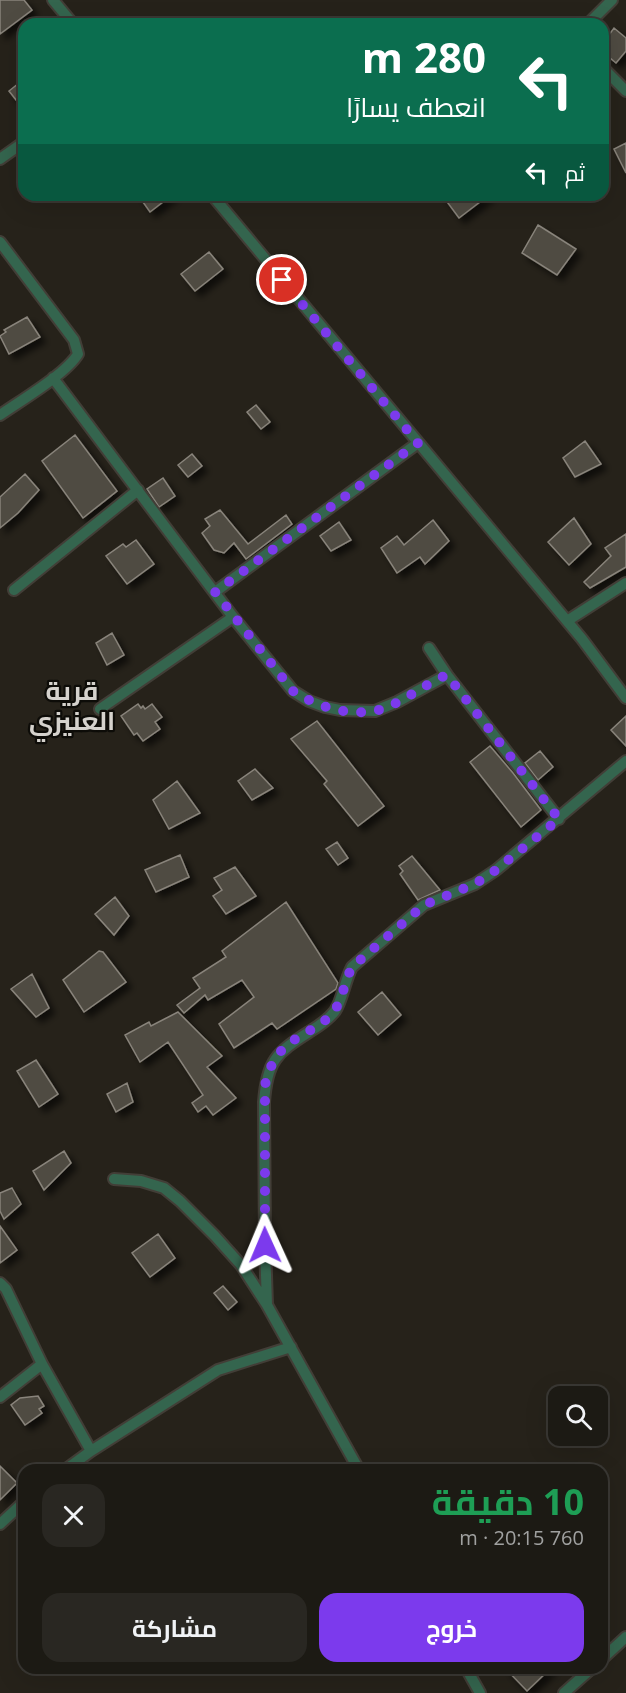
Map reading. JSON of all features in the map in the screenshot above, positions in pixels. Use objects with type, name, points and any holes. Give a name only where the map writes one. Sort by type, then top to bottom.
[{"type":"street","points":[[53,0],[68,18]]},
{"type":"street","points":[[594,18],[612,0]]},
{"type":"street","points":[[609,74],[626,91]]},
{"type":"street","points":[[0,159],[18,146]]},
{"type":"street","points":[[217,201],[567,621],[626,698]]},
{"type":"street","points":[[0,242],[74,340],[78,354],[74,361],[0,415]]},
{"type":"street","points":[[52,378],[233,617],[293,691],[325,707],[375,711],[447,675]]},
{"type":"street","points":[[215,592],[418,443]]},
{"type":"street","points":[[14,590],[138,490]]},
{"type":"street","points":[[567,621],[626,583]]},
{"type":"street","points":[[100,709],[233,617]]},
{"type":"street","points":[[429,648],[447,675],[559,819]]},
{"type":"street","points":[[267,1305],[264,1102],[269,1069],[282,1050],[325,1022],[336,1009],[352,967],[367,954],[424,905],[475,884],[496,870],[626,761]]},
{"type":"street","points":[[114,1179],[154,1184],[164,1188],[180,1201],[241,1265],[267,1305],[356,1464]]},
{"type":"street","points":[[0,1283],[6,1289],[42,1364],[91,1451]]},
{"type":"street","points":[[73,1464],[218,1370],[291,1347]]},
{"type":"street","points":[[0,1397],[42,1364]]},
{"type":"street","points":[[0,1524],[18,1508]]},
{"type":"street","points":[[608,1654],[626,1637]]},
{"type":"street","points":[[469,1674],[480,1693]]},
{"type":"street","points":[[564,1693],[585,1674]]},
{"type":"building","points":[[0,0],[24,0],[32,10],[18,18],[18,20],[0,34]]},
{"type":"building","points":[[614,28],[626,38],[626,51],[616,63],[609,57],[609,35]]},
{"type":"building","points":[[18,84],[18,102],[9,91]]},
{"type":"building","points":[[626,143],[626,173],[614,149]]},
{"type":"building","points":[[142,201],[164,201],[150,212]]},
{"type":"building","points":[[446,201],[481,201],[459,218]]},
{"type":"building","points":[[538,225],[576,249],[557,275],[522,253]]},
{"type":"building","points":[[209,252],[223,269],[195,291],[181,274]]},
{"type":"building","points":[[27,317],[40,337],[9,354],[0,336],[6,332],[4,330]]},
{"type":"building","points":[[256,405],[270,422],[261,429],[247,412]]},
{"type":"building","points":[[75,435],[117,491],[83,518],[42,461]]},
{"type":"building","points":[[585,441],[601,464],[575,477],[563,458]]},
{"type":"building","points":[[192,454],[202,466],[188,477],[178,465]]},
{"type":"building","points":[[25,474],[39,490],[18,513],[0,528],[0,497]]},
{"type":"building","points":[[163,478],[175,496],[159,507],[147,489]]},
{"type":"building","points":[[220,510],[248,544],[286,515],[292,524],[246,559],[234,543],[224,553],[214,550],[202,533],[210,526],[205,519]]},
{"type":"building","points":[[574,518],[591,544],[569,565],[548,542]]},
{"type":"building","points":[[433,520],[449,541],[425,564],[420,557],[397,573],[381,548],[397,536],[404,545]]},
{"type":"building","points":[[339,522],[351,540],[331,551],[320,536]]},
{"type":"building","points":[[626,534],[626,567],[590,588],[584,582],[611,556],[605,548]]},
{"type":"building","points":[[136,540],[154,564],[127,584],[106,556],[123,544],[126,547]]},
{"type":"building","points":[[112,633],[124,655],[107,665],[96,643]]},
{"type":"building","points":[[138,704],[145,709],[152,704],[162,717],[155,722],[160,729],[143,741],[137,733],[134,735],[121,716]]},
{"type":"building","points":[[626,716],[626,746],[611,730]]},
{"type":"building","points":[[317,721],[384,806],[358,826],[324,784],[327,781],[291,739]]},
{"type":"building","points":[[490,746],[541,810],[521,827],[470,762]]},
{"type":"building","points":[[540,751],[553,767],[538,780],[525,763]]},
{"type":"building","points":[[255,769],[273,788],[252,800],[238,781]]},
{"type":"building","points":[[177,781],[200,813],[169,829],[153,800]]},
{"type":"building","points":[[337,842],[348,858],[338,865],[326,849]]},
{"type":"building","points":[[180,855],[189,877],[156,892],[145,870]]},
{"type":"building","points":[[412,856],[440,890],[418,900],[400,874],[403,871],[399,866]]},
{"type":"building","points":[[235,867],[256,896],[226,914],[213,896],[222,890],[214,878]]},
{"type":"building","points":[[115,897],[129,916],[114,935],[95,914]]},
{"type":"building","points":[[286,902],[338,983],[336,989],[277,1029],[272,1023],[234,1048],[219,1024],[254,997],[242,980],[208,1000],[205,995],[184,1013],[177,1005],[200,988],[193,978],[226,957],[222,951]]},
{"type":"building","points":[[99,951],[103,952],[126,982],[84,1012],[63,980]]},
{"type":"building","points":[[32,974],[49,1008],[36,1017],[11,989]]},
{"type":"building","points":[[382,992],[401,1015],[378,1035],[358,1012]]},
{"type":"building","points":[[178,1012],[222,1056],[207,1067],[236,1098],[213,1115],[206,1106],[198,1112],[192,1103],[203,1095],[168,1042],[140,1062],[125,1035],[149,1022],[151,1026]]},
{"type":"building","points":[[36,1060],[58,1094],[39,1107],[17,1071]]},
{"type":"building","points":[[127,1083],[133,1102],[116,1112],[107,1094]]},
{"type":"building","points":[[64,1151],[71,1163],[44,1190],[33,1171]]},
{"type":"building","points":[[12,1188],[21,1204],[4,1219],[0,1211],[0,1193]]},
{"type":"building","points":[[0,1226],[17,1250],[0,1263]]},
{"type":"building","points":[[158,1234],[175,1258],[150,1277],[132,1253]]},
{"type":"building","points":[[223,1286],[237,1302],[228,1310],[214,1293]]},
{"type":"building","points":[[38,1396],[44,1406],[39,1409],[42,1413],[25,1425],[11,1405],[20,1398]]},
{"type":"building","points":[[0,1466],[17,1483],[0,1500]]},
{"type":"building","points":[[511,1674],[545,1674],[527,1691]]},
{"type":"district","name":"قرية العنيزي","points":[[72,705]]},
{"type":"route","points":[[265,1245],[265,1085],[269,1069],[282,1050],[325,1022],[336,1009],[352,967],[424,905],[475,884],[559,819],[447,675],[388,707],[375,711],[361,712],[325,707],[293,691],[215,592],[418,443],[282,280]]}]
